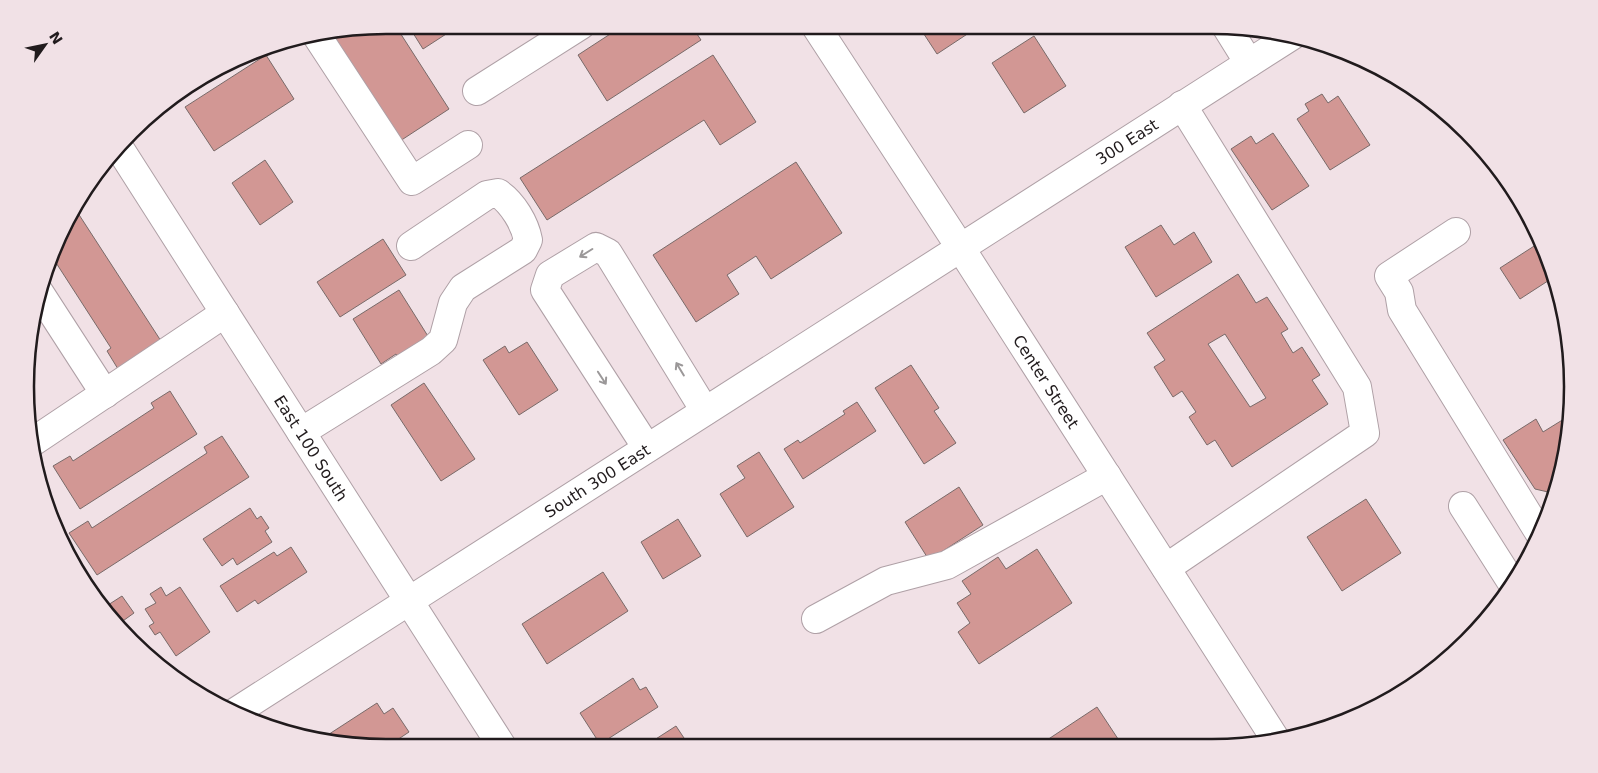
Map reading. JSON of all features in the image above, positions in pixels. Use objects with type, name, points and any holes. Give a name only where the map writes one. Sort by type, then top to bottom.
[{"type":"street","points":[[477,90],[567,34]]},
{"type":"street","name":"Center Street","points":[[821,34],[960,247],[1272,733]]},
{"type":"street","points":[[1232,35],[1249,63]]},
{"type":"street","points":[[320,41],[412,181],[468,144]]},
{"type":"street","name":"300 East","points":[[960,247],[1282,41]]},
{"type":"street","points":[[1166,568],[1365,433],[1358,387],[1182,105]]},
{"type":"street","name":"East 100 South","points":[[122,153],[497,739]]},
{"type":"street","points":[[301,432],[431,351],[443,340],[453,303],[463,288],[523,250],[528,240],[526,228],[504,197],[498,193],[487,195],[411,246]]},
{"type":"street","points":[[1456,232],[1389,276],[1399,292],[1402,310],[1535,526]]},
{"type":"street","points":[[647,448],[545,290],[550,276],[596,247],[608,253],[705,411]]},
{"type":"street","name":"South 300 East","points":[[242,708],[960,247]]},
{"type":"street","points":[[45,301],[105,394]]},
{"type":"street","points":[[38,438],[225,313]]},
{"type":"street","points":[[816,619],[886,581],[947,565],[1107,476]]},
{"type":"street","points":[[1462,506],[1508,577]]},
{"type":"building","points":[[401,34],[449,109],[400,141],[333,38]]},
{"type":"building","points":[[414,34],[446,34],[423,49]]},
{"type":"building","points":[[610,34],[697,34],[701,40],[607,101],[578,55]]},
{"type":"building","points":[[924,34],[967,34],[937,54]]},
{"type":"building","points":[[1034,36],[1066,86],[1024,113],[992,63]]},
{"type":"building","points":[[266,55],[294,99],[214,151],[185,107]]},
{"type":"building","points":[[713,55],[756,122],[720,145],[704,120],[547,220],[520,178]]},
{"type":"building","points":[[1322,94],[1328,103],[1338,96],[1370,145],[1330,170],[1297,119],[1309,111],[1305,104]]},
{"type":"building","points":[[1273,133],[1309,186],[1272,210],[1231,149],[1251,136],[1256,144]]},
{"type":"building","points":[[265,160],[293,202],[260,225],[232,183]]},
{"type":"building","points":[[796,162],[842,233],[771,279],[756,256],[727,275],[739,294],[696,322],[653,255]]},
{"type":"building","points":[[79,214],[161,341],[118,369],[107,351],[111,348],[56,263]]},
{"type":"building","points":[[1161,225],[1174,245],[1194,232],[1212,262],[1156,297],[1125,247]]},
{"type":"building","points":[[383,239],[406,275],[340,317],[317,282]]},
{"type":"building","points":[[1534,246],[1548,281],[1520,299],[1500,268]]},
{"type":"building","points":[[1238,274],[1256,303],[1267,297],[1288,329],[1281,333],[1293,353],[1302,347],[1320,375],[1312,380],[1328,404],[1232,467],[1215,440],[1207,445],[1189,417],[1196,412],[1182,391],[1173,397],[1154,367],[1165,360],[1147,333]],"holes":[[[1225,334],[1266,398],[1250,407],[1208,344]]]},
{"type":"building","points":[[399,290],[431,341],[400,360],[396,354],[381,364],[353,319]]},
{"type":"building","points":[[527,342],[558,390],[519,415],[483,360],[505,346],[509,353]]},
{"type":"building","points":[[911,365],[939,408],[934,411],[956,443],[924,464],[875,388]]},
{"type":"building","points":[[424,383],[475,459],[441,481],[391,405]]},
{"type":"building","points":[[170,391],[197,434],[80,509],[53,466],[70,456],[73,461],[154,408],[151,403]]},
{"type":"building","points":[[857,402],[876,431],[803,479],[784,449],[798,440],[800,443],[845,414],[843,411]]},
{"type":"building","points":[[1536,419],[1543,432],[1562,420],[1557,455],[1548,492],[1535,489],[1503,440]]},
{"type":"building","points":[[222,436],[249,477],[97,575],[69,533],[88,521],[92,528],[207,453],[204,447]]},
{"type":"building","points":[[759,452],[794,507],[747,537],[720,494],[745,478],[737,466]]},
{"type":"building","points":[[959,487],[983,525],[929,560],[905,522]]},
{"type":"building","points":[[1366,499],[1401,553],[1342,591],[1307,537]]},
{"type":"building","points":[[250,508],[257,519],[261,516],[269,528],[265,531],[272,542],[237,565],[233,558],[222,566],[203,539]]},
{"type":"building","points":[[678,519],[701,556],[663,579],[641,542]]},
{"type":"building","points":[[291,547],[307,572],[258,604],[255,600],[237,612],[220,586],[274,552],[277,556]]},
{"type":"building","points":[[1037,549],[1072,603],[979,664],[958,632],[970,623],[957,603],[971,594],[962,581],[998,557],[1006,569]]},
{"type":"building","points":[[603,572],[628,611],[547,664],[522,624]]},
{"type":"building","points":[[161,587],[166,596],[180,587],[210,632],[176,656],[160,632],[155,635],[149,626],[154,623],[145,609],[156,603],[150,594]]},
{"type":"building","points":[[122,596],[134,613],[123,621],[109,604]]},
{"type":"building","points":[[633,678],[640,690],[646,687],[658,707],[608,739],[597,739],[580,713]]},
{"type":"building","points":[[377,703],[384,714],[393,708],[409,732],[398,739],[363,738],[329,734]]},
{"type":"building","points":[[1097,707],[1118,739],[1049,739]]},
{"type":"building","points":[[676,726],[685,739],[656,739]]}]
